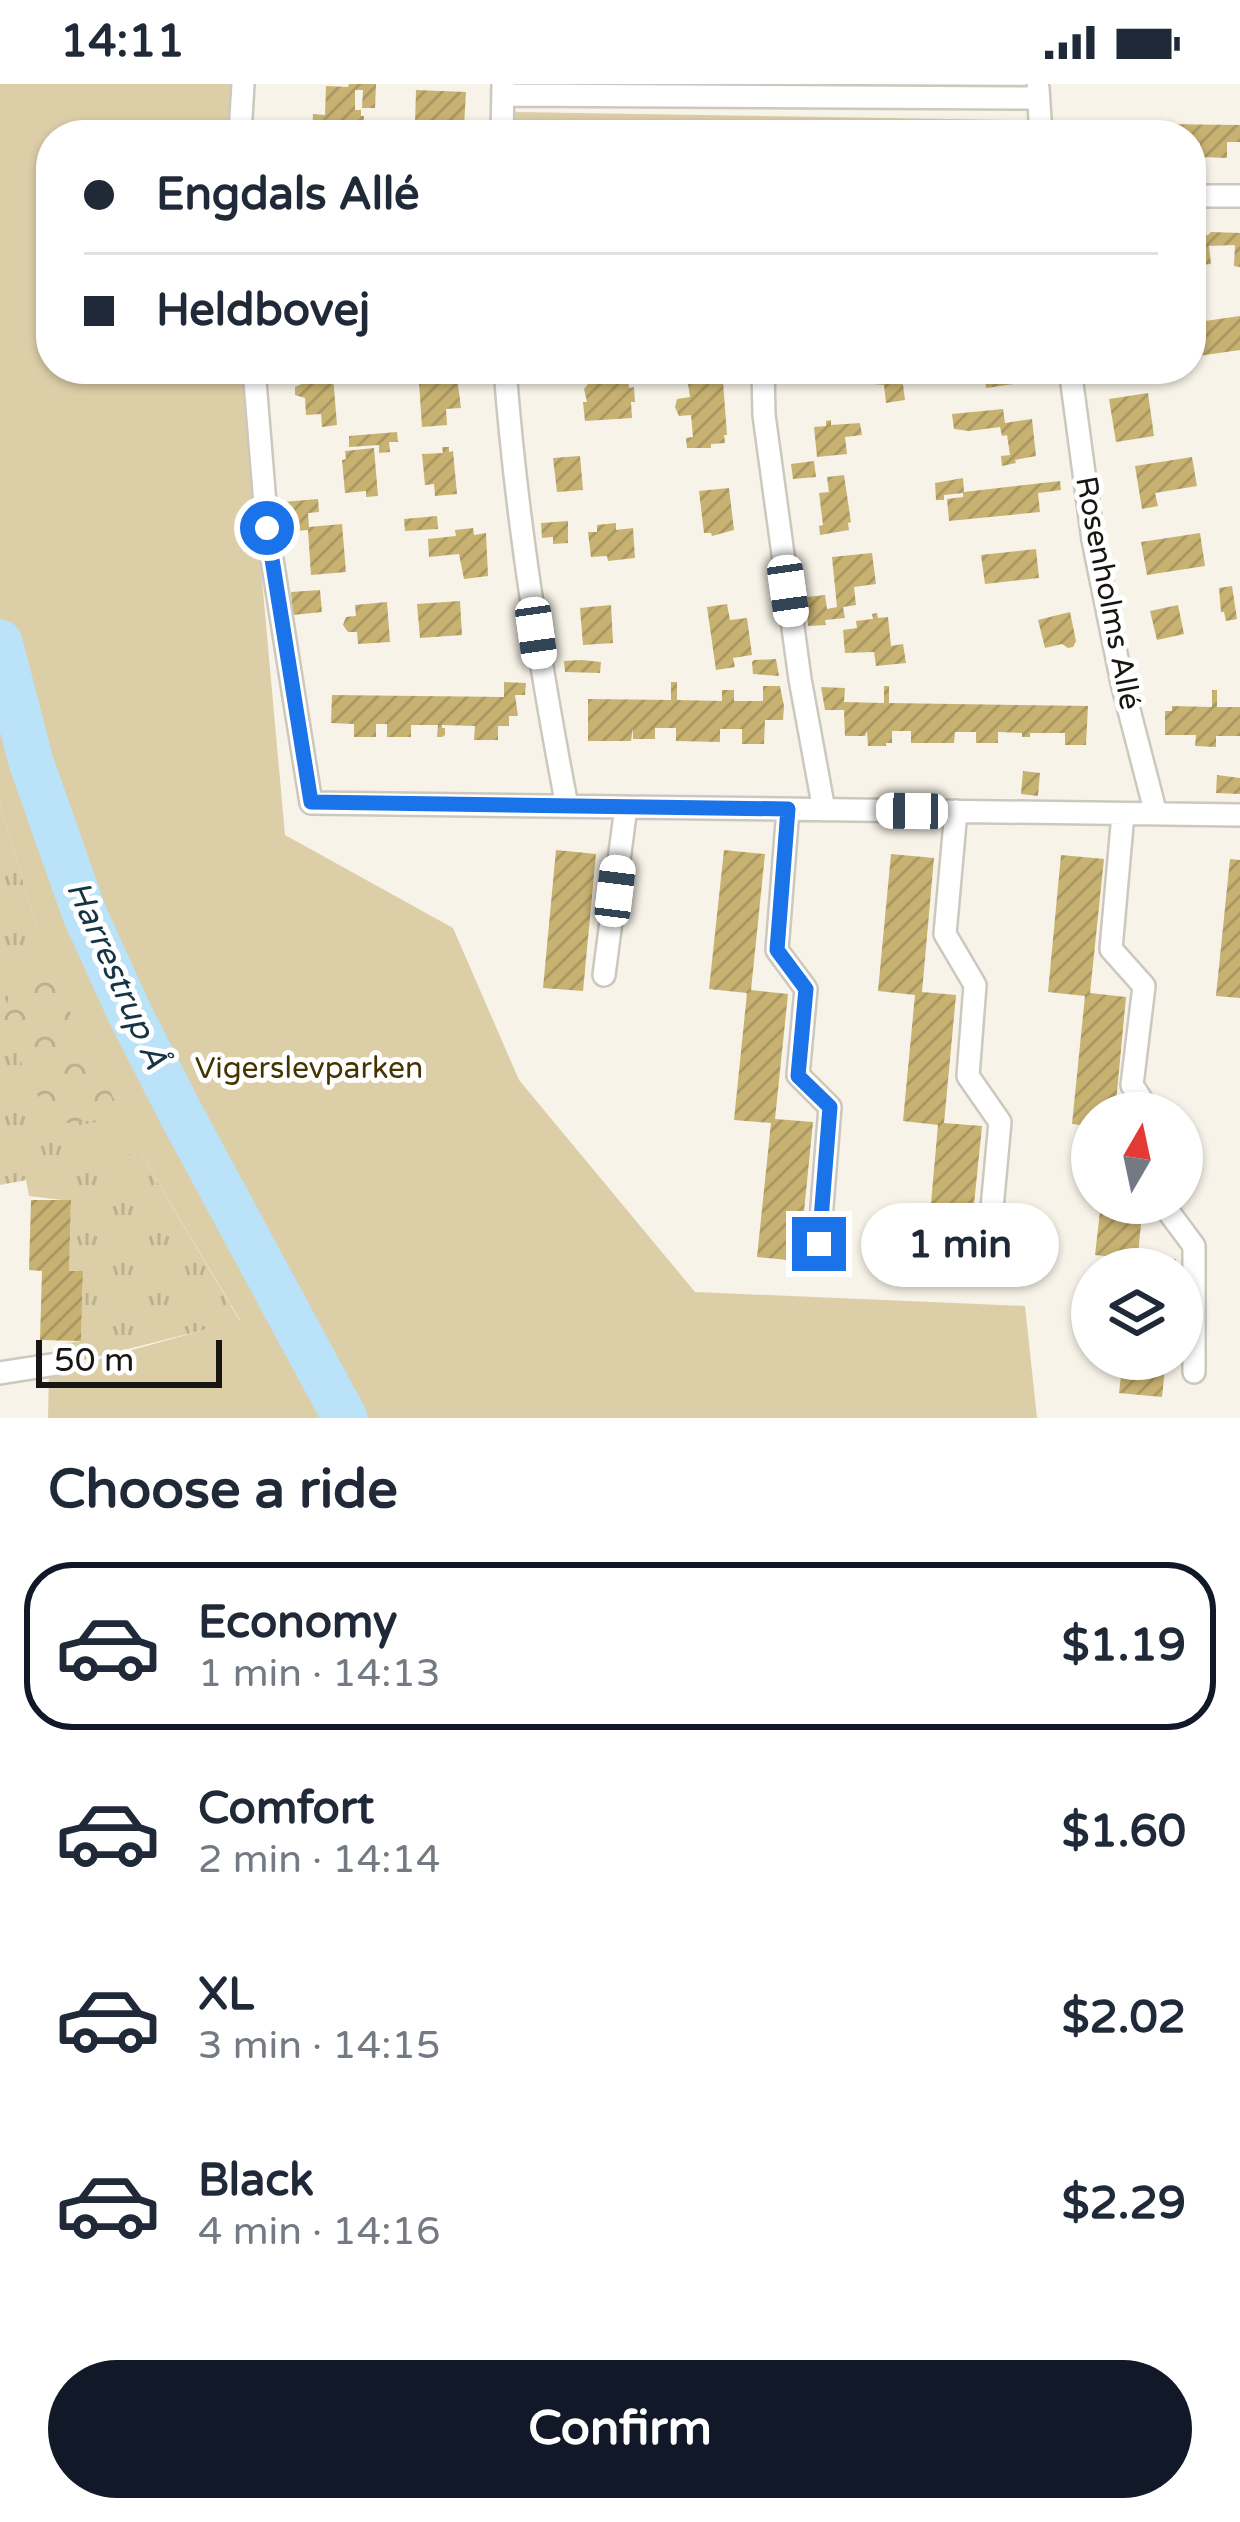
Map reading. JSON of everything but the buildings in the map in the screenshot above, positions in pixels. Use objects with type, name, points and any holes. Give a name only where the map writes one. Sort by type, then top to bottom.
[{"type":"street","points":[[241,120],[243,84]]},
{"type":"street","points":[[502,120],[503,89],[1038,91]]},
{"type":"street","points":[[1206,196],[1240,196]]},
{"type":"street","points":[[255,384],[267,528],[311,802],[1240,815]]},
{"type":"street","points":[[506,384],[512,462],[542,675],[567,806]]},
{"type":"street","points":[[763,384],[800,679],[824,810]]},
{"type":"street","name":"Rosenholms Allé","points":[[1072,384],[1093,540],[1122,683],[1156,814]]},
{"type":"street","points":[[604,975],[626,807]]},
{"type":"street","points":[[788,809],[777,950],[806,989],[798,1076],[830,1107],[819,1244]]},
{"type":"street","points":[[956,812],[945,934],[975,986],[968,1076],[1000,1122],[988,1251]]},
{"type":"street","points":[[1123,814],[1111,950],[1144,986],[1132,1085],[1136,1092]]},
{"type":"street","points":[[0,1373],[57,1364]]},
{"type":"green space","name":"Vigerslevparken","points":[[0,84],[234,84],[231,120],[36,120],[36,384],[244,384],[285,835],[453,928],[519,1080],[695,1292],[1025,1306],[1037,1418],[48,1418],[49,1373],[240,1320],[140,1152],[68,1170],[58,1129],[123,1117],[62,996],[0,803]]},
{"type":"green space","points":[[515,112],[1008,120],[514,120]]},
{"type":"green space","points":[[0,803],[48,954],[140,1152],[240,1321],[64,1365],[59,1344],[81,1341],[83,1272],[69,1271],[71,1201],[29,1196],[26,1180],[0,1185]]},
{"type":"green space","points":[[48,954],[124,1118],[52,1124],[2,1024],[15,972]]},
{"type":"waterway","name":"Harrestrup Å","points":[[0,642],[31,762],[85,915],[180,1112],[345,1418]]},
{"type":"route","points":[[267,528],[311,802],[788,809],[777,950],[806,989],[798,1076],[830,1107],[819,1244]]}]
